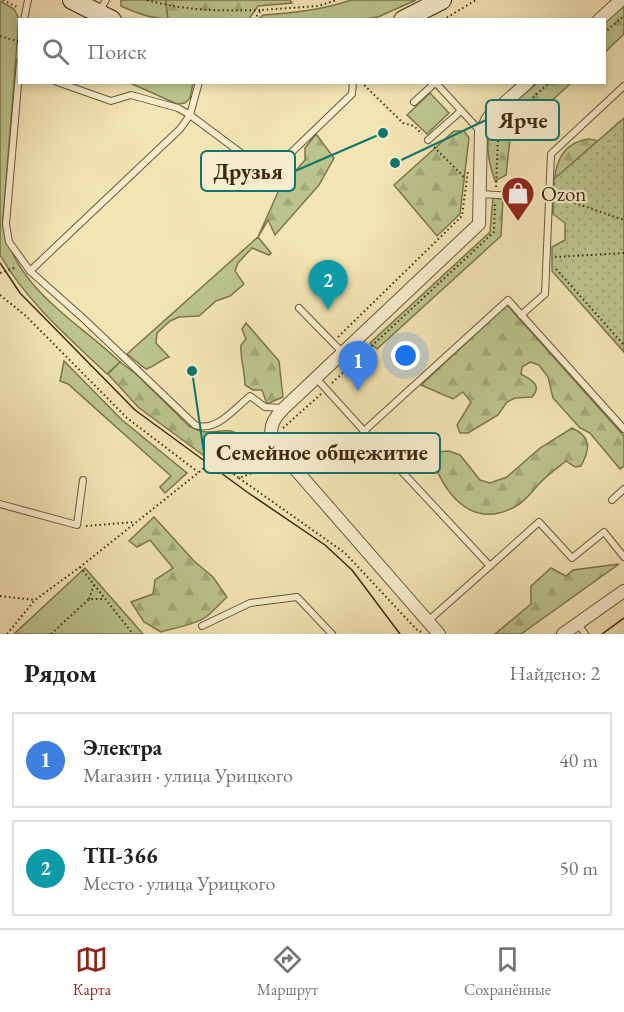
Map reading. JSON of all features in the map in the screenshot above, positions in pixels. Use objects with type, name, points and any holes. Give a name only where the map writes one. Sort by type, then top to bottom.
[{"type":"street","points":[[72,0],[105,11]]},
{"type":"street","points":[[407,18],[442,0]]},
{"type":"street","points":[[601,18],[621,0]]},
{"type":"street","points":[[439,634],[428,628],[289,462],[274,443],[271,426],[283,408],[479,224],[482,132],[489,117],[526,84]]},
{"type":"street","points":[[563,634],[581,629],[624,591]]},
{"type":"lane","points":[[24,18],[28,0]]},
{"type":"lane","points":[[18,81],[6,224],[9,242],[30,271],[195,425],[204,428],[213,426],[250,396],[265,407],[283,408]]},
{"type":"lane","points":[[63,84],[111,101],[130,95],[178,108],[269,174],[352,94],[353,84]]},
{"type":"lane","points":[[30,271],[180,129],[190,115],[198,84]]},
{"type":"lane","points":[[414,102],[434,84]]},
{"type":"lane","points":[[436,84],[482,132]]},
{"type":"lane","points":[[521,315],[545,294],[550,154],[624,86]]},
{"type":"lane","points":[[429,140],[461,111]]},
{"type":"lane","points":[[480,194],[516,196]]},
{"type":"lane","points":[[539,196],[548,197]]},
{"type":"lane","points":[[364,431],[508,300],[624,429]]},
{"type":"lane","points":[[300,308],[342,352]]},
{"type":"lane","points":[[316,378],[490,566]]},
{"type":"lane","points":[[0,504],[77,525],[83,480]]},
{"type":"lane","points":[[612,500],[624,489]]},
{"type":"lane","points":[[428,628],[490,566],[539,522],[572,558],[604,532],[624,557]]},
{"type":"lane","points":[[202,626],[250,603],[297,597],[332,634]]},
{"type":"path","points":[[147,0],[212,11],[318,6],[337,0]]},
{"type":"path","points":[[446,18],[477,0]]},
{"type":"path","points":[[255,18],[261,10]]},
{"type":"path","points":[[606,31],[624,16]]},
{"type":"path","points":[[0,36],[18,41]]},
{"type":"path","points":[[332,342],[462,216],[468,169]]},
{"type":"path","points":[[548,197],[566,200],[624,220]]},
{"type":"path","points":[[546,258],[624,253]]},
{"type":"path","points":[[546,258],[624,345]]},
{"type":"path","points":[[0,273],[21,266],[30,271]]},
{"type":"path","points":[[0,295],[26,316],[127,418],[198,472]]},
{"type":"path","points":[[212,458],[219,458],[213,426]]},
{"type":"path","points":[[239,478],[255,472],[274,443]]},
{"type":"path","points":[[7,634],[35,600],[203,469],[212,458]]},
{"type":"path","points":[[212,458],[345,553],[418,631],[428,628]]},
{"type":"path","points":[[77,525],[90,527],[136,522]]},
{"type":"path","points":[[80,567],[133,634]]},
{"type":"path","points":[[51,634],[89,599],[94,585]]},
{"type":"path","points":[[0,596],[35,600]]},
{"type":"path","points":[[89,599],[105,599]]},
{"type":"green space","points":[[121,0],[166,0],[168,18],[150,17],[121,6]]},
{"type":"green space","points":[[166,0],[290,0],[292,3],[258,6],[250,18],[168,18]]},
{"type":"green space","points":[[351,0],[416,0],[372,18],[260,18],[263,15],[329,6]]},
{"type":"green space","points":[[0,1],[14,9],[18,18],[3,220],[8,243],[18,264],[48,300],[120,362],[107,374],[36,304],[0,255]]},
{"type":"green space","points":[[624,5],[624,34],[606,51],[606,20]]},
{"type":"green space","points":[[132,84],[193,84],[190,98],[185,103],[177,104]]},
{"type":"green space","points":[[536,84],[570,84],[510,139],[506,175],[495,181],[489,162],[489,134],[501,114]]},
{"type":"green space","points":[[430,93],[449,113],[427,134],[407,115]]},
{"type":"green space","points":[[624,118],[624,352],[552,271],[552,247],[565,240],[565,223],[553,214],[554,179]]},
{"type":"green space","points":[[454,131],[464,131],[469,138],[460,214],[437,236],[394,185]]},
{"type":"green space","points":[[316,134],[334,158],[319,185],[275,235],[268,220],[258,237],[279,190],[305,160],[305,148]]},
{"type":"green space","points":[[589,139],[598,141],[585,152],[553,214],[555,178],[561,157],[576,142]]},
{"type":"green space","points":[[493,198],[503,199],[501,236],[377,349],[370,343],[490,232]]},
{"type":"green space","points":[[258,237],[271,253],[269,255],[252,248],[238,263],[235,271],[244,284],[230,296],[216,301],[199,316],[179,317],[170,321],[157,333],[156,343],[169,357],[146,369],[127,354]]},
{"type":"green space","points":[[507,305],[624,436],[624,466],[620,469],[590,433],[580,428],[553,398],[548,377],[539,365],[530,362],[522,367],[521,374],[536,386],[532,397],[515,398],[507,402],[498,415],[468,433],[460,433],[457,425],[471,402],[463,392],[453,399],[421,385]]},
{"type":"green space","points":[[246,323],[279,361],[283,397],[267,404],[262,390],[253,390],[245,385],[241,345],[246,339],[242,329]]},
{"type":"green space","points":[[64,361],[122,420],[187,473],[165,493],[160,487],[171,476],[68,384],[60,381]]},
{"type":"green space","points":[[120,362],[136,374],[189,426],[203,432],[229,431],[241,436],[227,447],[203,455],[138,407],[108,374]]},
{"type":"green space","points":[[572,428],[586,439],[587,449],[581,466],[575,467],[566,461],[544,479],[521,503],[503,512],[488,514],[476,512],[464,506],[445,486],[432,458],[437,452],[449,451],[460,455],[480,480],[490,483],[507,477],[540,448]]},
{"type":"green space","points":[[154,517],[194,561],[213,577],[227,597],[201,620],[161,632],[144,622],[131,602],[153,594],[155,580],[173,568],[150,540],[137,547],[129,541]]},
{"type":"green space","points":[[619,564],[521,634],[495,634],[531,604],[531,586],[551,568],[566,576],[573,570]]},
{"type":"green space","points":[[85,568],[143,634],[14,634]]},
{"type":"tram line","points":[[0,263],[20,293],[135,410],[247,492],[325,545],[352,570],[400,634]]},
{"type":"tram line","points":[[602,634],[624,618]]},
{"type":"place","name":"Друзья","points":[[383,133]]},
{"type":"place","name":"Ярче","points":[[395,163]]},
{"type":"place","name":"Ozon","points":[[518,222]]},
{"type":"place","name":"ТП-366","points":[[328,310]]},
{"type":"place","name":"Семейное общежитие","points":[[192,371]]},
{"type":"place","name":"Электра","points":[[358,391]]}]
